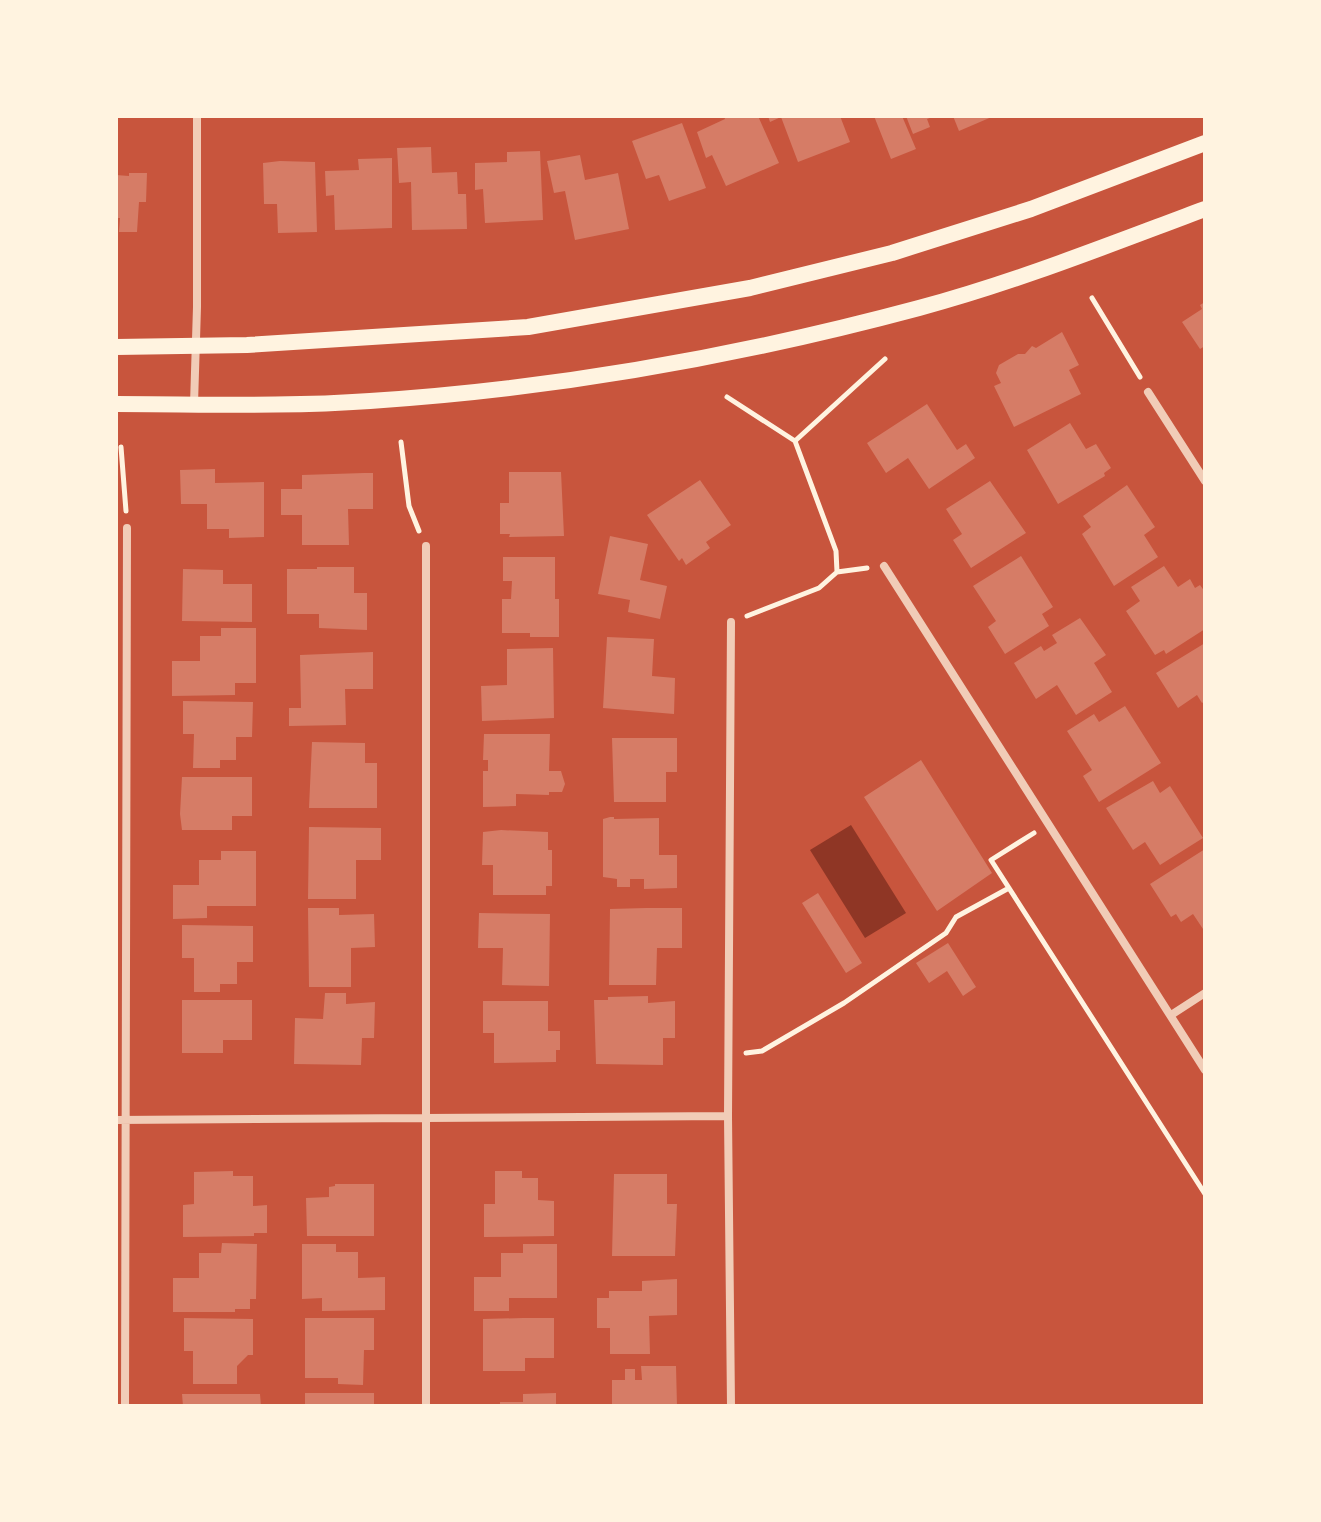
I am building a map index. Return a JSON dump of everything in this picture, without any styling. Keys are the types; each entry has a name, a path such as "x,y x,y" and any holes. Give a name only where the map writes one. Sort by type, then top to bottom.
{"main road":[{"path":"116,347 406,337 528,327 750,288 892,253 1031,209 1205,143"},
{"path":"116,404 370,401 554,382 743,350 920,307 1067,261 1205,209"}],"street":[{"path":"194,404 197,116"},
{"path":"1148,392 1205,481"},
{"path":"125,1406 120,1120 127,528"},
{"path":"426,546 426,1406"},
{"path":"884,566 1205,1070"},
{"path":"731,622 728,1116 731,1406"},
{"path":"1171,1015 1205,993"},
{"path":"120,1120 728,1116"}],"path":[{"path":"1092,298 1148,392"},
{"path":"795,441 885,359"},
{"path":"727,397 795,441 836,551 837,572"},
{"path":"401,442 409,506 426,546"},
{"path":"121,447 127,528"},
{"path":"731,622 819,588 837,572 884,566"},
{"path":"1049,823 991,860 1205,1194"},
{"path":"729,1054 762,1051 844,1003 946,933 956,917 1009,888"}],"shaded area":[{"path":"851,825 906,913 865,938 810,850"}],"building":[{"path":"724,116 758,116 779,163 726,186 712,155 706,158 697,132 725,119"},
{"path":"768,116 840,116 850,142 798,162 781,117 770,122"},
{"path":"874,116 902,116 916,149 891,159"},
{"path":"906,116 935,116 927,119 930,127 913,134"},
{"path":"953,116 994,116 959,131"},
{"path":"682,123 706,188 669,201 659,175 646,179 632,141"},
{"path":"431,147 432,173 457,172 458,194 466,194 467,229 412,230 411,182 399,183 397,148"},
{"path":"540,151 543,220 485,223 483,189 475,190 475,163 507,162 507,152"},
{"path":"580,155 585,180 618,173 629,229 575,240 565,191 554,193 547,161"},
{"path":"392,158 392,228 335,230 334,195 326,196 325,171 359,170 358,159"},
{"path":"315,162 317,232 278,233 277,204 264,204 263,163"},
{"path":"129,173 147,173 146,202 139,202 137,232 119,232 116,175 129,176"},
{"path":"1205,302 1205,346 1200,349 1182,322 1202,309 1200,305"},
{"path":"1062,332 1079,365 1069,370 1081,394 1014,427 994,386 1001,383 996,373 999,365"},
{"path":"927,404 957,450 966,444 975,458 929,489 908,458 886,473 867,443"},
{"path":"1070,423 1086,449 1096,444 1111,468 1104,473 1105,476 1058,504 1027,450"},
{"path":"215,469 215,483 264,482 264,537 229,538 229,529 207,529 207,504 181,504 180,470"},
{"path":"509,472 561,472 564,536 509,537 510,534 500,534 500,503 509,503"},
{"path":"373,473 373,509 348,509 349,545 302,545 302,515 281,515 281,489 302,489 302,475"},
{"path":"700,480 731,525 706,542 710,548 686,565 682,558 679,561 647,515"},
{"path":"990,481 1026,533 971,568 953,540 962,534 946,509"},
{"path":"1127,485 1155,527 1144,535 1158,557 1114,586 1082,534 1091,527 1083,516"},
{"path":"610,536 648,544 640,580 667,586 660,619 628,612 630,600 598,594"},
{"path":"1021,556 1053,607 1042,614 1049,626 1005,654 988,627 996,621 973,586"},
{"path":"503,557 555,557 559,637 502,633 502,599 511,599 512,581 503,581"},
{"path":"1164,566 1178,587 1190,579 1195,588 1200,585 1205,592 1205,629 1166,654 1164,650 1155,655 1126,611 1140,601 1131,587"},
{"path":"354,567 354,593 367,593 367,630 319,628 319,614 287,614 287,569"},
{"path":"183,569 223,570 223,584 252,584 252,622 182,621"},
{"path":"1080,618 1106,655 1094,663 1112,692 1076,715 1057,685 1036,699 1014,663 1041,646 1044,651 1057,643 1052,635"},
{"path":"221,628 256,628 256,683 235,683 235,695 172,696 172,661 200,661 200,636 221,636"},
{"path":"607,637 654,639 652,676 675,678 674,714 603,708"},
{"path":"1205,643 1205,701 1202,703 1197,695 1178,708 1156,673"},
{"path":"553,648 554,718 482,721 481,686 507,685 507,649"},
{"path":"373,652 373,689 345,689 346,725 289,726 289,708 301,708 300,655"},
{"path":"183,701 253,702 252,737 236,737 236,760 220,760 220,768 193,768 194,734 183,734"},
{"path":"1125,706 1161,763 1099,802 1083,776 1092,770 1067,731 1094,714 1099,722"},
{"path":"484,734 550,734 549,771 561,771 565,784 562,792 549,792 549,795 516,794 516,806 483,807 483,771 488,771 488,760 483,760"},
{"path":"612,738 677,738 677,772 666,772 666,802 614,802"},
{"path":"312,742 365,743 365,763 377,763 377,808 309,808"},
{"path":"921,760 992,873 937,911 864,797"},
{"path":"182,777 252,777 252,816 232,816 232,830 182,830"},
{"path":"1153,781 1160,793 1170,786 1203,838 1160,865 1145,842 1133,850 1106,808"},
{"path":"659,818 659,855 677,855 677,888 644,889 644,879 630,879 630,887 617,887 617,879 603,877 603,819"},
{"path":"309,827 381,828 381,860 356,860 356,899 308,899"},
{"path":"483,832 548,832 548,850 552,850 552,886 546,886 546,895 493,895 493,865 482,865"},
{"path":"1205,849 1205,932 1193,914 1181,922 1176,914 1171,917 1150,884"},
{"path":"221,851 256,851 256,906 207,906 207,918 173,919 173,885 199,885 199,860 221,860"},
{"path":"818,893 862,963 846,973 802,903"},
{"path":"308,908 339,908 339,915 374,914 375,947 351,948 351,987 309,987"},
{"path":"682,908 682,948 657,948 656,985 609,985 610,909"},
{"path":"479,913 550,914 549,986 502,985 503,948 478,948"},
{"path":"182,925 253,926 253,962 237,962 237,984 220,984 220,992 194,992 194,958 182,958"},
{"path":"948,943 976,987 963,996 947,971 929,983 916,963"},
{"path":"325,993 346,993 346,1004 375,1002 374,1038 362,1038 361,1065 294,1064 295,1018 323,1019"},
{"path":"648,996 648,1003 675,1001 675,1038 663,1038 663,1065 596,1064 594,1000"},
{"path":"182,1000 252,1000 252,1040 223,1040 223,1053 182,1053"},
{"path":"483,1001 548,1001 548,1031 560,1031 560,1050 556,1050 556,1062 494,1063 494,1033 483,1033"},
{"path":"233,1171 233,1176 253,1176 253,1206 267,1205 267,1233 183,1237 183,1205 194,1204 194,1172"},
{"path":"495,1171 522,1171 522,1178 538,1178 538,1200 554,1201 554,1236 484,1237 484,1204 495,1204"},
{"path":"614,1174 667,1174 667,1204 677,1204 675,1256 612,1256"},
{"path":"335,1184 374,1184 374,1236 307,1236 306,1198 329,1197 329,1187"},
{"path":"222,1243 257,1244 256,1299 250,1299 250,1309 235,1309 235,1312 173,1312 173,1278 199,1278 199,1253 221,1253"},
{"path":"302,1244 336,1244 336,1252 358,1252 358,1278 385,1277 385,1310 322,1311 322,1298 302,1299"},
{"path":"523,1244 557,1244 557,1298 509,1298 509,1311 474,1311 474,1277 501,1277 501,1253 523,1253"},
{"path":"677,1279 677,1315 649,1316 650,1354 610,1354 610,1328 597,1328 597,1298 609,1298 609,1291 642,1291 642,1281"},
{"path":"184,1318 253,1319 253,1355 248,1355 237,1366 237,1384 193,1384 193,1351 184,1351"},
{"path":"305,1318 374,1318 374,1350 364,1350 363,1385 338,1384 338,1378 305,1378"},
{"path":"554,1318 554,1358 525,1358 525,1371 483,1371 483,1319"},
{"path":"641,1366 676,1366 677,1406 612,1406 612,1380 625,1380 625,1369 635,1369 635,1380 642,1380"},
{"path":"305,1393 374,1393 374,1406 305,1406"},
{"path":"556,1393 556,1406 500,1406 500,1402 523,1402 523,1394"},
{"path":"182,1394 260,1394 261,1406 183,1406"}]}
